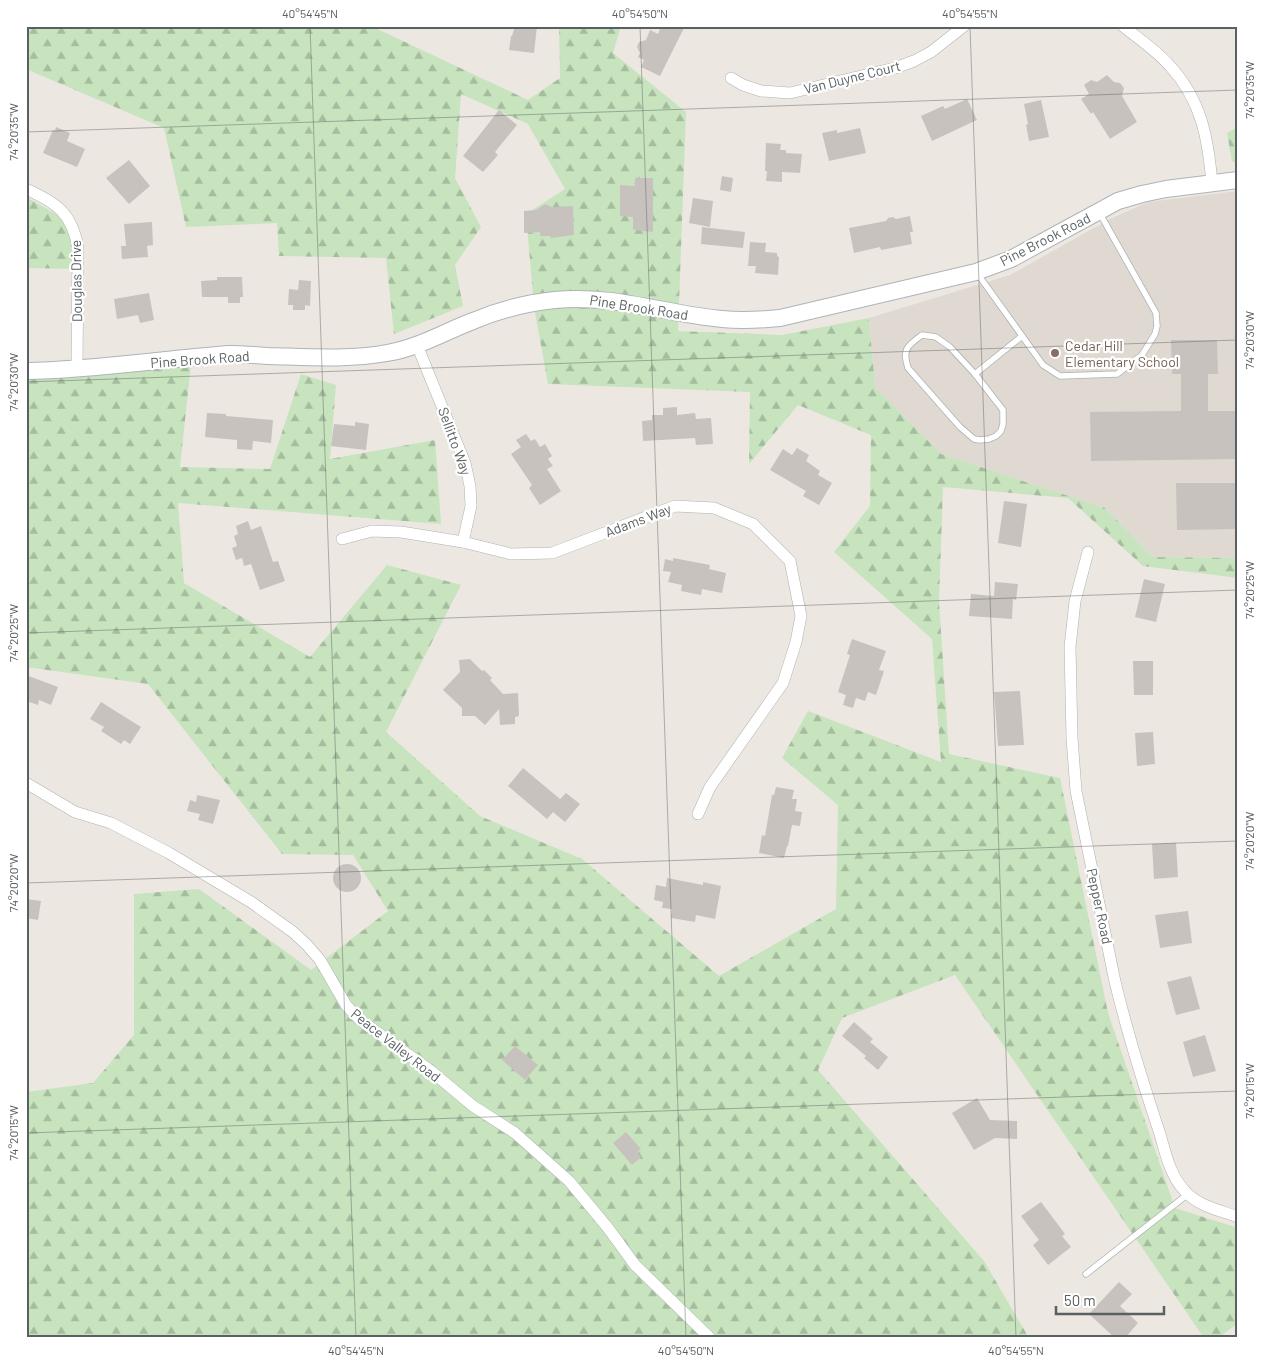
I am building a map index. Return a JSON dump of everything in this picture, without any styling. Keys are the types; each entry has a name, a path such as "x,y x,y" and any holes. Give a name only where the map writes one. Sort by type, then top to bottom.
{"street":[{"name":"Van Duyne Court","path":"731,78 743,85 761,91 790,93 904,64 931,52 964,26"},
{"path":"1123,26 1170,65 1182,80 1197,106 1205,134 1212,183"},
{"name":"Pine Brook Road","path":"26,371 231,354 328,358 367,357 396,352 417,345 504,309 553,300 583,298 612,300 721,319 751,320 780,318 976,272 1011,258 1118,201 1166,189 1238,180"},
{"name":"Douglas Drive","path":"26,189 49,199 57,205 70,220 77,238 77,368"},
{"name":"Sellitto Way","path":"417,345 465,463 470,486 471,506 463,542"},
{"name":"Adams Way","path":"342,539 372,531 401,532 463,542 511,554 552,553 675,506 714,508 753,524 790,561 801,616 796,642 782,683 710,787 698,814"},
{"name":"Pepper Road","path":"1088,552 1075,601 1070,647 1072,738 1076,791 1121,1006 1173,1175 1188,1194 1200,1203 1238,1217"},
{"name":"Peace Valley Road","path":"26,783 74,812 111,823 169,853 251,902 293,932 320,960 346,1005 360,1020 431,1071 474,1106 514,1133 568,1181 608,1228 635,1264 710,1338"}],"lane":[{"path":"976,272 1043,365 1060,376 1117,374 1142,355 1155,334 1156,313 1099,212"},
{"path":"922,335 936,336 950,347 975,374 1003,410 1001,431 996,436 980,440 974,439 960,427 908,368 904,357 906,348 922,335"},
{"path":"975,374 1022,336"},
{"path":"1086,1274 1188,1194"}],"shaded area":[{"name":"Cedar Hill Elementary School","path":"1238,191 1238,558 1153,557 1105,508 941,454 875,387 869,318 1010,275 1110,219 1148,202"}],"green space":[{"path":"26,26 371,26 528,100 560,78 559,26 621,26 613,53 686,112 678,331 782,335 869,318 875,387 941,454 1105,508 1153,557 1238,558 1238,578 1143,566 1068,498 943,487 939,601 949,754 1060,778 1108,1013 1175,1208 1238,1228 1238,1323 1218,1338 1204,1338 955,975 842,1018 818,1070 984,1261 1029,1338 26,1338 26,1092 93,1083 134,1035 134,894 199,889 311,970 388,911 353,855 282,854 148,684 26,667 26,375 191,364 180,467 270,469 301,374 336,385 330,459 435,440 441,524 178,503 184,583 310,657 387,565 461,585 386,732 480,816 582,859 719,976 836,909 838,805 782,758 808,711 941,762 932,639 834,552 870,506 871,435 798,405 749,464 750,392 548,384 534,307 526,214 565,189 528,124 461,94 455,178 481,227 455,265 463,306 394,334 386,258 279,256 277,223 186,227 164,128 26,69"},
{"path":"1238,127 1238,164 1232,161 1227,133"},
{"path":"26,197 70,222 80,269 26,268"}],"building":[{"path":"515,26 537,26 534,53 509,50"},
{"path":"661,26 685,26 660,76 641,67 644,60 638,57 640,53 637,47 639,42 646,40 650,30 658,34"},
{"path":"1107,75 1114,82 1120,83 1124,88 1122,96 1137,122 1110,139 1093,112 1091,114 1081,99 1089,94 1084,85 1091,80 1097,82"},
{"path":"967,99 977,120 932,141 921,116 943,106 945,109"},
{"path":"1041,100 1049,137 1029,141 1024,104"},
{"path":"499,110 517,125 495,152 498,155 483,172 463,156"},
{"path":"56,127 70,133 67,141 85,149 77,167 43,153"},
{"path":"860,128 866,153 829,161 822,133 837,130 837,133"},
{"path":"766,143 781,144 780,150 786,150 786,153 802,154 800,173 782,172 782,182 766,181"},
{"path":"129,160 150,186 129,204 106,178"},
{"path":"722,176 733,178 731,192 720,190"},
{"path":"635,178 653,178 653,232 633,230 633,217 620,216 620,185 635,186"},
{"path":"693,198 713,201 710,227 689,223"},
{"path":"545,204 552,207 573,206 574,235 551,238 550,236 540,236 540,232 524,233 524,211 536,210"},
{"path":"910,216 913,232 910,232 912,244 881,250 880,247 854,253 849,228 886,221 888,218 893,217 896,219"},
{"path":"152,222 153,245 147,246 148,257 122,259 121,246 126,246 124,224"},
{"path":"702,227 745,232 743,248 701,244"},
{"path":"750,242 766,243 765,252 777,253 779,257 778,275 755,273 756,266 748,266"},
{"path":"217,277 242,277 243,297 240,297 240,303 228,303 228,297 202,297 201,281 217,280"},
{"path":"299,280 311,281 310,306 305,305 305,310 293,310 293,305 288,305 289,289 298,290"},
{"path":"149,293 154,320 140,323 138,315 117,319 114,299"},
{"path":"1171,340 1217,340 1218,374 1208,374 1208,411 1238,411 1238,459 1091,461 1090,412 1181,411 1181,374 1172,374"},
{"path":"677,407 677,415 695,413 696,419 711,418 713,444 696,445 695,438 643,441 642,421 652,420 652,415 663,415 663,408"},
{"path":"207,413 273,420 271,443 253,441 252,450 237,449 237,440 205,437"},
{"path":"355,422 369,424 366,450 331,446 334,424 355,426"},
{"path":"526,434 531,441 535,439 540,447 545,444 552,456 548,459 553,466 547,469 561,491 540,505 529,488 532,485 511,454 521,447 516,440"},
{"path":"797,448 809,455 806,461 820,471 818,475 832,483 819,505 803,496 806,491 770,470 783,449 792,455"},
{"path":"1176,483 1238,483 1238,529 1177,530"},
{"path":"1004,501 1027,504 1021,547 998,543"},
{"path":"248,521 251,530 261,526 273,562 278,561 285,581 260,590 251,564 244,566 242,558 236,560 232,548 237,546 234,536 238,534 236,526"},
{"path":"673,558 710,565 709,569 726,573 722,593 702,589 701,595 681,591 682,585 668,582 671,572 663,571 665,559 673,561"},
{"path":"1144,579 1165,584 1156,622 1135,617"},
{"path":"995,582 1018,584 1016,600 1013,599 1012,619 969,616 971,594 994,596"},
{"path":"852,639 886,651 879,670 884,671 876,695 868,692 865,701 856,698 853,708 843,705 846,695 838,692 850,655 847,654"},
{"path":"470,659 492,678 490,680 503,694 518,693 519,716 515,717 515,724 500,725 499,709 485,725 475,716 462,716 462,708 443,690 460,672 459,660"},
{"path":"1133,661 1153,661 1153,695 1134,695"},
{"path":"26,675 58,687 51,705 39,700 38,705 26,701"},
{"path":"1020,691 1024,745 998,746 994,692"},
{"path":"101,702 141,727 130,744 124,740 121,744 101,731 104,727 90,719"},
{"path":"1153,732 1155,764 1137,766 1135,733"},
{"path":"523,768 560,799 566,793 580,804 565,822 553,812 547,819 508,786"},
{"path":"776,787 794,790 792,799 797,799 795,811 802,812 800,826 792,825 784,858 759,853 762,835 765,836 772,795 774,795"},
{"path":"197,795 220,800 213,824 198,820 200,814 187,811 190,800 196,802"},
{"path":"1176,843 1178,877 1154,879 1152,844"},
{"path":"347,864 357,868 361,878 357,888 347,892 337,888 333,878 337,868"},
{"path":"667,878 703,885 703,882 721,886 715,919 696,915 695,922 671,918 672,909 662,908 663,902 654,900 656,885 666,887"},
{"path":"26,899 41,901 38,920 26,918"},
{"path":"1188,911 1192,943 1160,948 1155,915"},
{"path":"1191,976 1200,1009 1176,1015 1167,982"},
{"path":"854,1022 873,1039 870,1042 888,1057 878,1070 864,1058 866,1056 842,1036"},
{"path":"1205,1035 1216,1071 1193,1077 1183,1042"},
{"path":"515,1046 538,1065 525,1080 502,1060"},
{"path":"977,1098 990,1120 1017,1121 1017,1139 995,1138 974,1150 952,1113"},
{"path":"626,1132 641,1149 637,1152 641,1157 632,1165 613,1143"},
{"path":"1041,1202 1065,1234 1062,1236 1071,1247 1048,1265 1033,1245 1039,1240 1021,1216"},
{"path":"1119,1282 1132,1294 1120,1306 1138,1323 1125,1338 1115,1338 1089,1314"}],"place":[{"name":"Cedar Hill Elementary School","path":"1055,353"}]}
